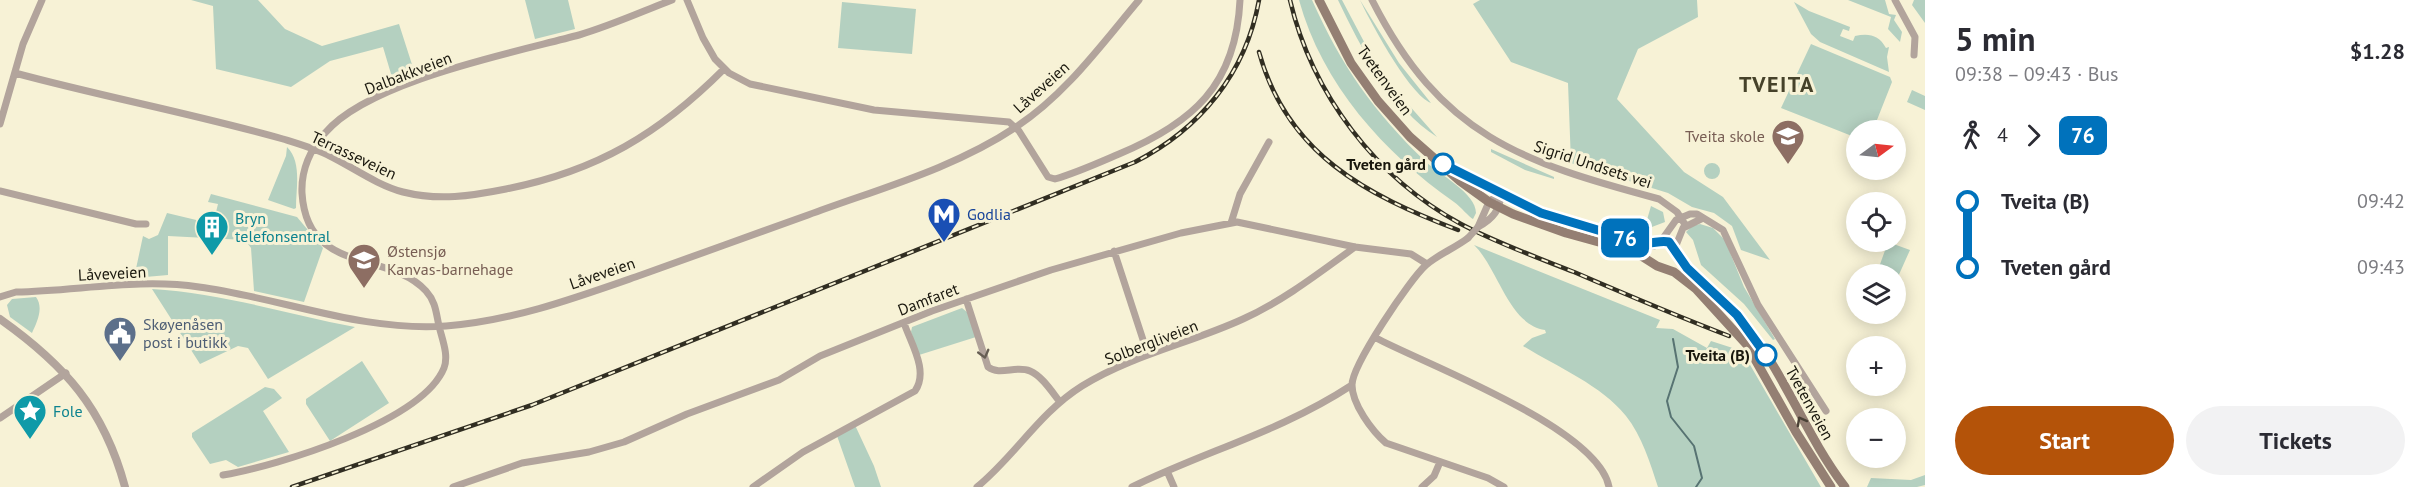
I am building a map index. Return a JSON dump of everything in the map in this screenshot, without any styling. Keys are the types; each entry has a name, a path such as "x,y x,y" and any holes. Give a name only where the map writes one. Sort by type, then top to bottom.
{"main road":[{"name":"Tvetenveien","path":"1319,0 1352,63 1378,101 1410,137 1443,163 1460,181 1489,202 1548,227 1628,249 1665,268 1696,289 1742,338 1799,439 1831,487"},
{"name":"Tvetenveien","path":"1443,163 1500,193 1553,217 1658,243 1669,242 1687,268 1737,315 1756,339 1807,430 1845,487"},
{"path":"1652,262 1650,253 1658,243"},
{"path":"1665,268 1674,263 1676,251"}],"street":[{"path":"0,124 23,44 42,0"},
{"name":"Dalbakkveien","path":"223,475 347,438 405,409 432,384 443,370 446,356 433,300 418,284 399,274 346,257 318,236 305,213 302,199 303,172 312,149 336,122 390,91 429,76 587,32 672,0"},
{"path":"687,0 708,49 724,69 761,88 904,114 1005,121 1016,127 1050,179 1065,176 1157,138 1188,116 1221,75 1234,42 1240,0"},
{"name":"Låveveien","path":"0,297 16,291 183,285 221,290 322,315 397,326 439,326 511,316 611,285 927,172 981,148 1016,127 1070,82 1139,0"},
{"name":"Sigrid Undsets vei","path":"1372,0 1394,40 1420,77 1446,105 1475,128 1507,148 1542,164 1659,200 1681,217 1686,225"},
{"path":"1895,0 1915,37 1914,55"},
{"name":"Terrasseveien","path":"15,73 281,139 312,149 401,191 436,197 477,195 548,180 619,152 682,109 724,69"},
{"path":"1231,222 1240,194 1269,142"},
{"path":"0,191 136,225 146,224"},
{"path":"1481,224 1489,202 1500,193"},
{"path":"1500,193 1499,207 1495,215 1481,224 1468,238 1427,264 1406,288 1356,370 1352,385 1358,404 1383,441 1488,478 1504,487"},
{"path":"1658,243 1681,217 1697,214 1715,224 1727,235 1753,295 1826,411"},
{"path":"1676,251 1679,234 1686,225 1703,218"},
{"name":"Damfaret","path":"453,487 522,463 589,452 631,440 687,414 778,380 820,356 966,299 1114,251 1231,222 1355,247 1411,254 1427,264"},
{"name":"Solbergliveien","path":"977,487 1034,425 1084,385 1148,356 1230,325 1262,310 1355,247"},
{"path":"1114,251 1148,356"},
{"path":"966,299 988,367 994,371 1029,370 1042,380 1060,402"},
{"path":"0,319 37,345 66,373 89,403 105,431 125,487"},
{"path":"753,487 803,452 915,391 921,383 921,374 903,323"},
{"path":"1376,338 1477,383 1528,412 1587,452 1603,469 1609,487"},
{"path":"0,418 66,373"},
{"path":"1132,487 1267,432 1321,405 1352,385"},
{"path":"1422,487 1434,476 1440,462"},
{"path":"1167,471 1174,487"}],"green space":[{"path":"191,0 258,0 285,29 322,46 399,24 416,77 394,84 383,47 330,61 291,87 216,69 213,6"},
{"path":"525,0 568,0 575,29 535,39"},
{"path":"1299,0 1312,0 1347,67 1390,125 1426,162 1470,198 1476,213 1473,219 1403,162 1359,114 1323,60 1309,31"},
{"path":"1338,0 1342,0 1371,55 1400,95 1437,137 1421,125 1392,93 1367,56"},
{"path":"1360,0 1399,63 1431,103 1422,97 1402,73"},
{"path":"1480,0 1697,0 1698,17 1638,49 1617,99 1684,172 1723,197 1770,260 1741,250 1732,226 1714,213 1692,207 1668,193 1571,163 1568,83 1511,62 1473,4"},
{"path":"1848,0 1885,0 1889,14 1896,15 1894,20 1902,32 1900,42 1888,29 1891,17"},
{"path":"1914,0 1925,0 1925,23 1912,5"},
{"path":"842,2 916,9 912,54 838,48"},
{"path":"1794,2 1809,11 1850,27 1849,31 1843,29 1840,36 1853,41 1855,36 1860,35 1877,38 1886,48 1889,47 1887,57 1889,72 1820,42 1811,34"},
{"path":"1811,44 1890,77 1892,82 1877,120 1846,120 1846,134 1781,108"},
{"path":"1912,90 1925,96 1925,110 1907,102"},
{"path":"287,147 292,153 296,167 296,208 294,209 268,200 286,156"},
{"path":"1491,149 1554,177 1554,179 1525,170 1491,152"},
{"path":"1712,163 1718,165 1720,171 1718,177 1712,179 1706,177 1704,171 1706,165"},
{"path":"211,194 297,217 323,248 304,302 254,291 251,248 245,240 168,236 168,275 134,278 143,236 149,239 158,235 167,213 213,224 218,204 208,202"},
{"path":"1651,206 1663,212 1665,222 1644,230"},
{"path":"1700,224 1713,228 1725,240 1744,287 1775,339 1773,340 1744,304 1701,265 1693,240 1686,232 1692,226"},
{"path":"1474,245 1660,320 1656,328 1673,329 1707,348 1711,341 1742,351 1821,487 1658,487 1637,432 1616,405 1578,377 1523,346 1532,338 1546,333 1545,330 1533,326 1522,318"},
{"path":"1910,250 1904,264 1880,264 1884,252"},
{"path":"152,289 229,299 355,327 268,379 248,348 238,346 200,364"},
{"path":"36,297 40,310 32,333 10,317 7,305 12,299"},
{"path":"962,308 967,312 976,337 919,355 911,332 912,327"},
{"path":"362,361 389,403 330,441 306,404 306,399"},
{"path":"265,387 274,389 282,398 263,411 289,452 238,467 226,460 210,464 192,437 192,433"},
{"path":"854,423 881,487 855,487 836,433"},
{"path":"1925,475 1925,485 1917,487 1867,487 1871,478 1911,480"}],"waterway":[{"path":"1673,339 1678,367 1667,401 1671,417 1694,446 1702,478 1696,487"}],"railway":[{"path":"292,487 532,405 1135,162 1180,133 1216,96 1231,75 1243,51 1253,27 1259,0"},
{"path":"1290,0 1300,35 1331,100 1375,158 1430,205 1461,224 1503,244 1729,336"},
{"path":"1259,52 1272,87 1289,118 1310,144 1334,166 1392,202 1458,230"}],"bus line":[{"name":"76","path":"1443,164 1464,172 1514,201 1541,213 1641,243 1654,245 1661,241 1669,242 1687,268 1737,315 1766,355"}],"place":[{"name":"Tveten gård","path":"1443,164"},
{"name":"Tveita skole","path":"1788,165"},
{"name":"Godlia","path":"944,243"},
{"name":"Bryn telefonsentral","path":"212,256"},
{"name":"Østensjø Kanvas-barnehage","path":"364,289"},
{"name":"Tveita (B)","path":"1766,355"},
{"name":"Skøyenåsen post i butikk","path":"120,362"},
{"name":"Fole","path":"30,440"}],"district":[{"name":"TVEITA","path":"1777,84"}]}
